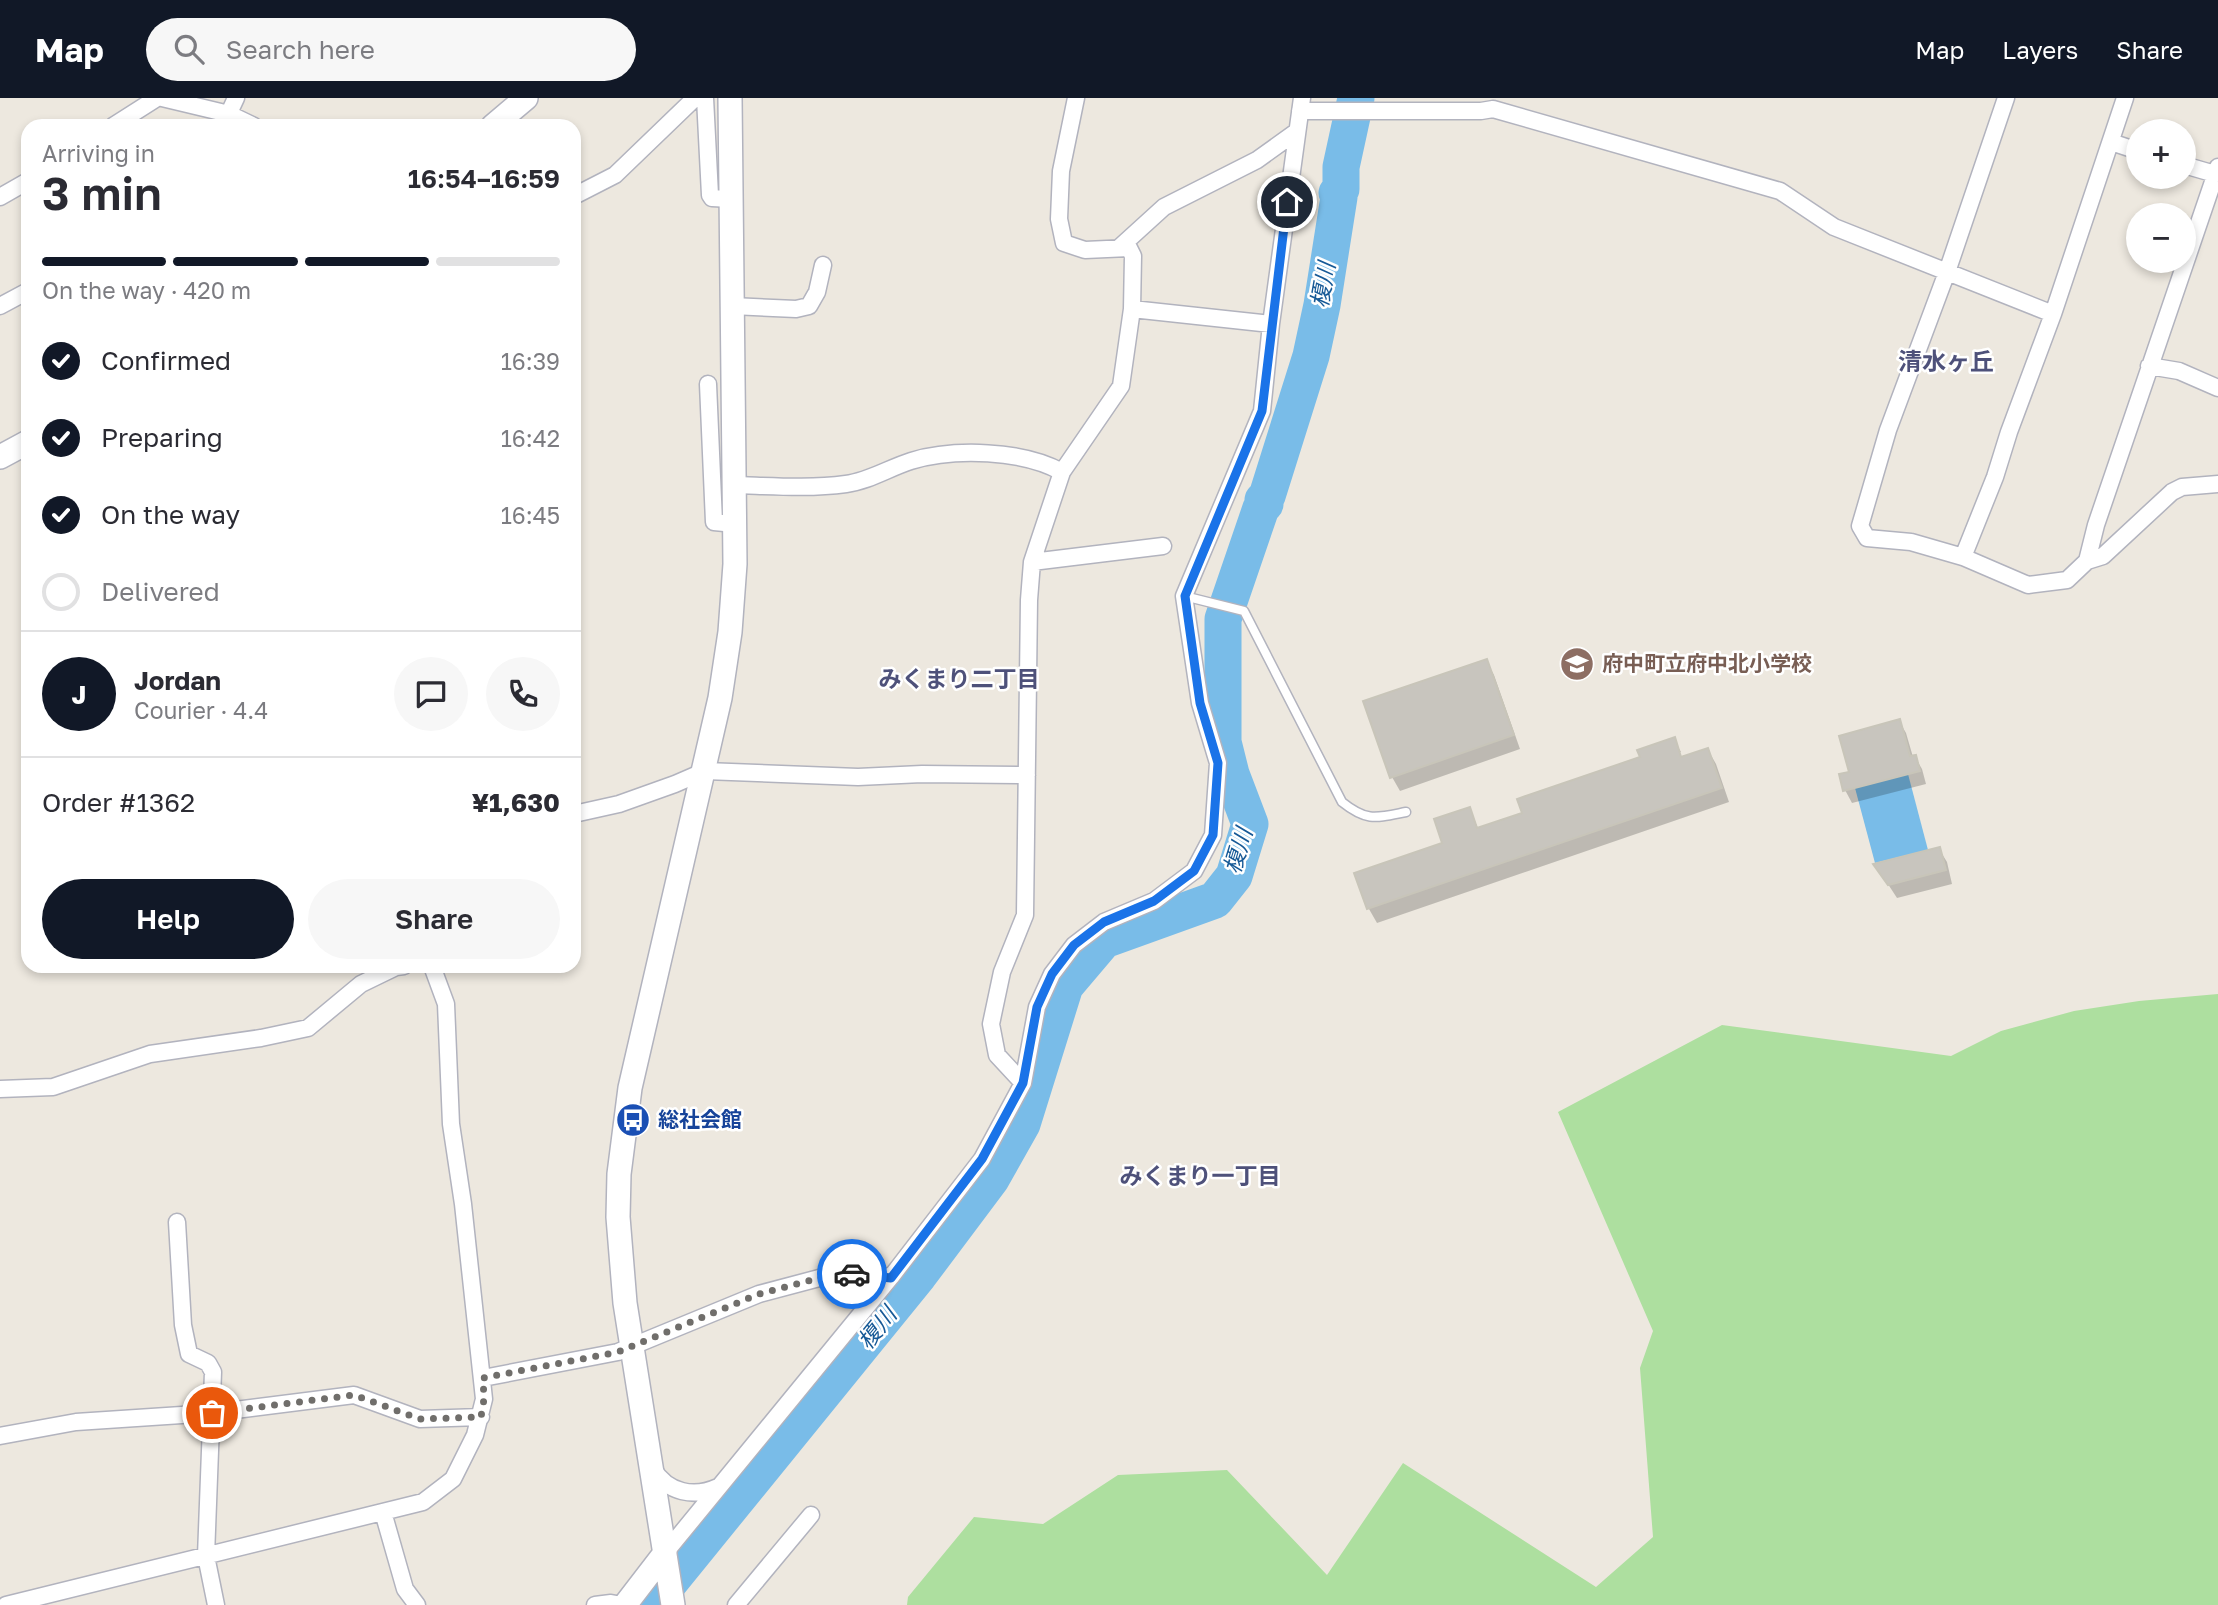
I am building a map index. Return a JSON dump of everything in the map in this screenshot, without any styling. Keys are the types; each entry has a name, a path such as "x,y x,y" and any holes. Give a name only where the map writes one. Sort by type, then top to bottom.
{"street":[{"path":"124,119 159,98 223,119"},
{"path":"226,119 236,98"},
{"path":"501,119 526,98"},
{"path":"581,193 615,176 695,98"},
{"path":"705,98 710,195 712,198 731,199"},
{"path":"673,1602 625,1303 619,1239 619,1174 630,1088 705,771 730,632 735,524 730,98"},
{"path":"1023,1083 997,1055 991,1024 1002,972 1025,915 1029,600 1032,562 1062,472 1121,386 1132,309 1133,256 1129,248 1085,250 1064,243 1059,219 1061,171 1076,98"},
{"path":"2006,98 1947,272 1888,430 1860,526 1867,538 1911,542 1963,557 2028,585 2067,580 2087,561 2103,556 2172,492 2182,487 2218,484"},
{"path":"1963,557 1995,477 2053,314 2125,98"},
{"path":"595,1605 623,1605 666,1559 719,1487 891,1278 982,1159 1023,1083 1037,1007 1052,974 1074,945 1104,922 1154,901 1194,871 1213,835 1218,763 1200,703 1185,596 1262,411 1301,105 1481,111 1498,104 1780,191 1834,227 2053,314"},
{"path":"1120,247 1164,207 1257,160 1296,132"},
{"path":"2111,142 2126,147"},
{"path":"2087,561 2096,525 2216,170 2196,167"},
{"path":"0,197 21,185"},
{"path":"732,306 796,309 809,306 817,292 824,265"},
{"path":"0,306 21,295"},
{"path":"1132,309 1271,324"},
{"path":"2149,366 2179,371 2218,388"},
{"path":"708,384 714,522 735,524"},
{"path":"0,457 21,446"},
{"path":"734,485 814,487 849,484 909,461 938,454 964,453 1028,460 1062,472"},
{"path":"1032,562 1163,546"},
{"path":"581,812 619,804 705,771 858,777 922,774 1027,775"},
{"path":"0,1088 53,1087 150,1054 261,1038 308,1028 361,984 384,973"},
{"path":"6,1605 423,1502 453,1479 475,1435 484,1399 463,1204 451,1124 446,1004 435,973"},
{"path":"177,1222 183,1325 190,1354 208,1363 213,1371 206,1556 216,1605"},
{"path":"483,1378 618,1352 759,1294 838,1273 891,1278"},
{"path":"0,1436 76,1422 212,1413 354,1395 420,1419 481,1417"},
{"path":"651,1467 664,1482 681,1492 700,1493 719,1487"},
{"path":"383,1512 404,1589 417,1605"},
{"path":"736,1605 811,1515"}],"lane":[{"path":"1185,596 1244,611 1342,802 1357,814 1374,819 1406,812"}],"green space":[{"path":"2218,994 2218,1605 907,1605 908,1597 974,1517 1043,1524 1118,1475 1227,1470 1327,1575 1403,1463 1596,1587 1653,1537 1640,1368 1653,1331 1558,1112 1722,1025 1951,1056 2001,1031 2074,1011 2139,1001"}],"water":[{"path":"1908,774 1928,850 1875,863 1855,788"}],"building":[{"path":"1487,659 1514,735 1390,778 1363,701"},
{"path":"1900,719 1910,756 1916,755 1920,771 1843,791 1839,774 1849,772 1839,736"},
{"path":"1675,737 1681,757 1708,748 1722,788 1367,909 1354,873 1442,843 1434,819 1470,807 1477,828 1522,813 1517,799 1640,757 1637,750"},
{"path":"1940,847 1946,870 1888,885 1873,864"}],"waterway":[{"name":"榎川","path":"651,1605 919,1275 991,1179 1022,1124 1065,986 1104,940 1215,900 1234,876 1250,824 1231,774 1223,742 1223,619 1261,508 1265,504 1263,500 1267,496 1311,356 1322,305 1339,197 1337,193 1341,189 1341,167 1356,98"}],"way so far":[{"path":"212,1413 354,1395 420,1419 481,1417 483,1378 618,1352 759,1294 838,1273 852,1274"}],"place":[{"name":"府中町立府中北小学校","path":"1577,664"},
{"name":"総社会館","path":"633,1120"}],"district":[{"name":"清水ヶ丘","path":"1946,362"},
{"name":"みくまり二丁目","path":"959,679"},
{"name":"みくまり一丁目","path":"1200,1176"}],"route":[{"path":"852,1274 891,1278 982,1159 1023,1083 1037,1007 1052,974 1074,945 1104,922 1154,901 1194,871 1213,835 1218,763 1200,703 1185,596 1262,411 1287,202"}]}
